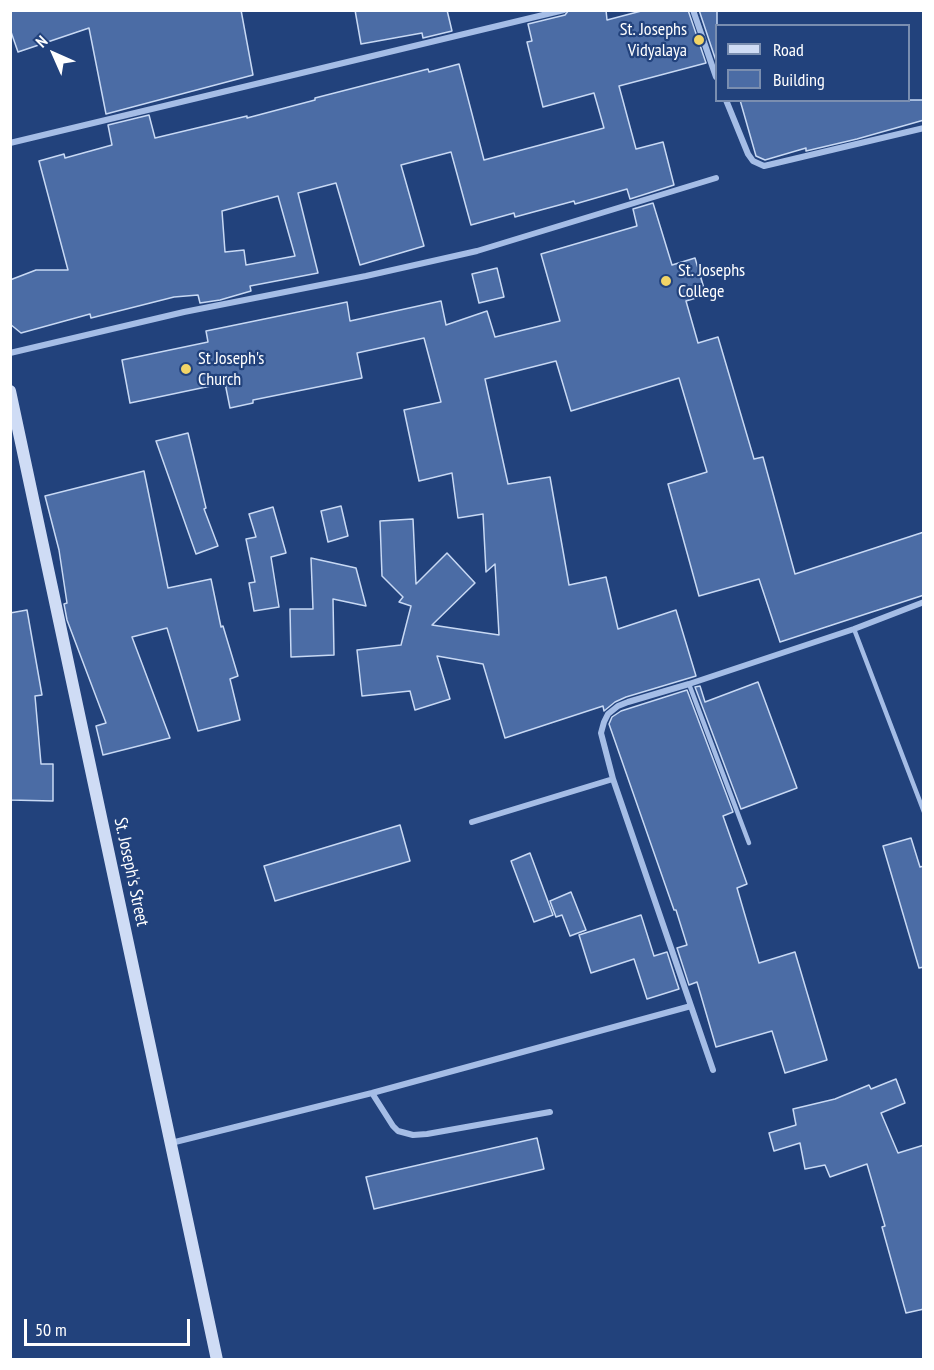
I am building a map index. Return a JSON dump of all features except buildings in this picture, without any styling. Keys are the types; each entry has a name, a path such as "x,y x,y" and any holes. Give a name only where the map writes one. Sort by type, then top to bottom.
{"main road":[{"name":"St. Joseph's Street","path":"10,391 217,1359"}],"street":[{"path":"10,143 564,10"},
{"path":"693,10 715,71"},
{"path":"727,102 748,154 753,161 764,166 924,128"},
{"path":"10,354 184,312 477,251 716,178"},
{"path":"713,1070 613,779 601,734 604,722 608,714 628,702 854,629 924,602"},
{"path":"472,822 613,779"},
{"path":"170,1143 372,1093 690,1006"},
{"path":"372,1093 393,1126 398,1131 413,1135 550,1112"}],"lane":[{"path":"854,629 924,812"},
{"path":"689,684 749,843"}],"place":[{"name":"St. Josephs Vidyalaya","path":"699,40"},
{"name":"St. Josephs College","path":"666,281"},
{"name":"St Joseph's Church","path":"186,369"}]}
